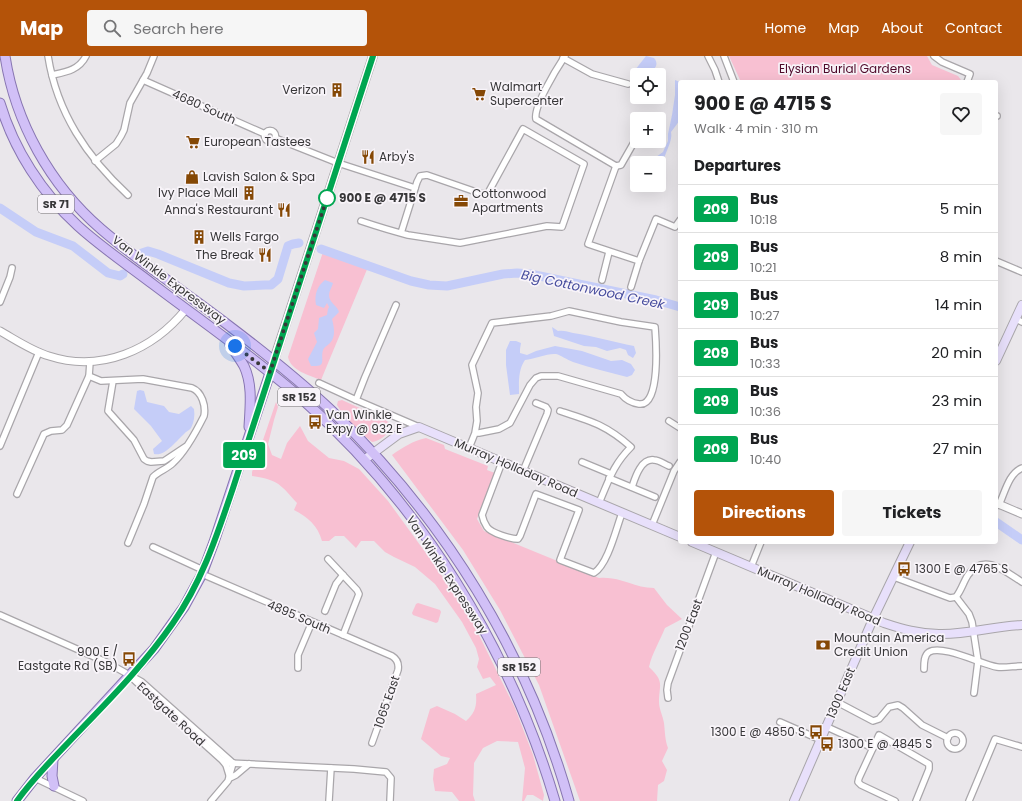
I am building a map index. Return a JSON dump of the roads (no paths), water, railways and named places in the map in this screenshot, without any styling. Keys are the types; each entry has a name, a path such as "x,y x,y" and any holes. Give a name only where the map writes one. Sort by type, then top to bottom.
{"main road":[{"name":"Van Winkle Expressway","path":"4,56 11,88 22,120 37,151 74,202 110,237 274,360 331,410 373,453 409,494 430,521 467,574 495,619 524,676 542,718 570,801"},
{"path":"274,360 373,56"},
{"name":"Van Winkle Expressway","path":"0,104 8,127 27,163 38,180 63,211 94,239 270,372 327,423 364,460 404,508 431,545 466,600 498,656 524,712 555,801"},
{"path":"157,272 166,285 182,301 186,309 191,308 201,312 214,321 234,329"},
{"path":"998,358 1019,321 1022,304"},
{"name":"SR 71","path":"224,338 242,363 248,378 250,388 248,440"},
{"name":"SR 71","path":"17,801 35,778 154,649 174,622 203,572 220,528 274,360"},
{"path":"364,460 399,434 419,427"},
{"name":"Murray Holladay Road","path":"419,427 678,536"},
{"name":"1300 East","path":"794,801 874,619 909,544"},
{"name":"Murray Holladay Road","path":"705,545 716,552 903,630 940,634 1004,625 1022,625"},
{"path":"53,759 52,776 54,786"}],"street":[{"path":"48,56 52,75 64,109 76,133 95,161 128,195"},
{"path":"52,75 77,68 86,56"},
{"path":"95,161 116,144 121,136 124,130 130,103 154,56"},
{"path":"708,56 718,80"},
{"path":"724,56 733,80"},
{"path":"934,56 942,62 970,74 968,80"},
{"path":"628,84 592,74 564,57 551,78 536,111 536,119 616,166 621,165 631,148"},
{"name":"4680 South","path":"143,80 265,134 265,138 269,141 272,141 275,138 338,163 415,188"},
{"path":"361,221 401,233 460,244 547,226 562,227 584,164 523,129 488,193 482,194 427,175 420,176 401,233"},
{"path":"616,166 588,244 639,261"},
{"path":"631,286 639,261 656,219 675,227 678,223"},
{"path":"602,280 609,252"},
{"path":"998,262 1022,272"},
{"path":"0,302 12,268"},
{"path":"356,400 364,377 396,305"},
{"path":"0,331 39,352 59,359 90,362 116,358 138,349 166,329 186,309"},
{"path":"469,448 475,433 477,421 476,407 478,393 472,365 492,323 551,316 569,311 621,322 655,327 657,366 653,388 646,402 642,405 634,403 621,394 569,378 558,376 541,376 536,378 530,385 510,423 499,429 475,433"},
{"path":"0,446 39,352"},
{"path":"17,494 44,434 51,431 62,430 67,425 89,376 90,362"},
{"path":"89,376 101,381 113,381 117,379 143,379 196,390 199,393 204,406 204,416 199,427 185,446 184,450 173,463 153,477 128,544"},
{"path":"113,381 108,412 134,440 144,459 151,462 164,462 185,446"},
{"name":"Murray Holladay Road","path":"319,383 419,427"},
{"path":"523,471 548,410 546,407 536,403"},
{"path":"560,411 610,430 631,447 618,461 599,503"},
{"path":"669,420 678,427"},
{"path":"632,487 640,467 649,461 656,460 669,466"},
{"path":"502,462 482,515 488,529 507,537 518,539 536,494 578,510 560,560 594,573 599,570 605,560 622,513"},
{"path":"582,462 655,497"},
{"path":"652,525 674,471 678,465"},
{"path":"1022,468 1012,475 998,504 1022,514"},
{"path":"751,567 760,544"},
{"name":"4895 South","path":"153,547 203,572 312,622 392,656 397,660"},
{"name":"1200 East","path":"668,698 666,690 668,683 716,552"},
{"path":"328,559 357,590 359,595 343,635"},
{"path":"956,597 970,573 987,564 995,565 1022,582"},
{"path":"325,611 336,584 343,575"},
{"path":"894,577 947,598 956,597"},
{"path":"956,597 969,614 974,630 978,661 974,692"},
{"path":"0,615 106,662 130,676"},
{"path":"298,668 298,655 312,622"},
{"path":"924,669 927,654 930,651 957,653 999,668 1022,666"},
{"name":"1065 East","path":"372,743 398,670 397,660"},
{"name":"Eastgate Road","path":"130,676 223,761 226,765 230,778"},
{"name":"Eastgate Road","path":"130,676 142,682 233,763"},
{"path":"837,702 873,721 879,719 890,706 900,706 922,725 948,738"},
{"path":"780,722 821,740"},
{"path":"827,727 873,748"},
{"path":"895,801 859,784 858,780 879,735 929,764 929,769 916,801"},
{"path":"969,801 995,739 1022,747"},
{"path":"223,761 228,763 383,772 389,775 391,780 390,801"},
{"path":"211,801 230,778 233,763"},
{"path":"230,778 236,776 248,764"},
{"path":"329,801 331,768"},
{"path":"35,778 83,801"}],"water":[{"path":"646,56 654,58 656,62 655,68 637,68"},
{"path":"675,80 678,81 678,123 671,132 670,142 665,156 657,156 666,148 675,95"},
{"path":"325,280 333,283 329,292 329,298 339,312 332,319 334,335 332,341 323,350 321,364 311,366 308,359 317,342 314,333 318,329 319,318 327,315 329,307 327,303 324,308 316,305 315,298 317,291"},
{"path":"552,327 558,331 566,331 634,346 636,353 633,358 628,355 626,350 620,348 607,351 596,347 584,346 554,336"},
{"path":"510,341 521,343 520,353 527,355 555,346 582,351 611,361 622,360 631,364 635,370 632,375 627,377 573,362 556,354 549,354 525,360 520,372 519,394 510,395 506,365 506,350"},
{"path":"137,391 144,391 147,402 164,406 169,412 179,414 191,406 194,409 194,419 191,428 162,453 154,454 153,449 162,441 151,426 134,409"}],"waterway":[{"name":"Big Cottonwood Creek","path":"0,208 36,232 73,246 108,273 120,276 123,274"},
{"name":"Big Cottonwood Creek","path":"142,253 148,251 158,254 229,283 244,286 271,285 278,279 288,246 299,243"},
{"name":"Big Cottonwood Creek","path":"321,249 411,281 429,285 447,286 503,274 530,274 656,300 678,306"},
{"name":"Big Cottonwood Creek","path":"998,523 1022,540"}],"place":[{"name":"Verizon","path":"337,90"},
{"name":"Walmart Supercenter","path":"479,94"},
{"name":"European Tastees","path":"193,142"},
{"name":"Arby's","path":"368,157"},
{"name":"Lavish Salon & Spa","path":"192,177"},
{"name":"Ivy Place Mall","path":"249,193"},
{"name":"900 E @ 4715 S","path":"327,198"},
{"name":"Cottonwood Apartments","path":"461,201"},
{"name":"Anna's Restaurant","path":"284,210"},
{"name":"Wells Fargo","path":"199,237"},
{"name":"The Break","path":"265,255"},
{"name":"Van Winkle Expy @ 932 E","path":"315,422"},
{"name":"1300 E @ 4765 S","path":"904,569"},
{"name":"Mountain America Credit Union","path":"823,645"},
{"name":"900 E / Eastgate Rd (SB)","path":"129,659"},
{"name":"1300 E @ 4850 S","path":"816,732"},
{"name":"1300 E @ 4845 S","path":"827,744"}],"park label":[{"name":"Elysian Burial Gardens","path":"845,69"}]}
